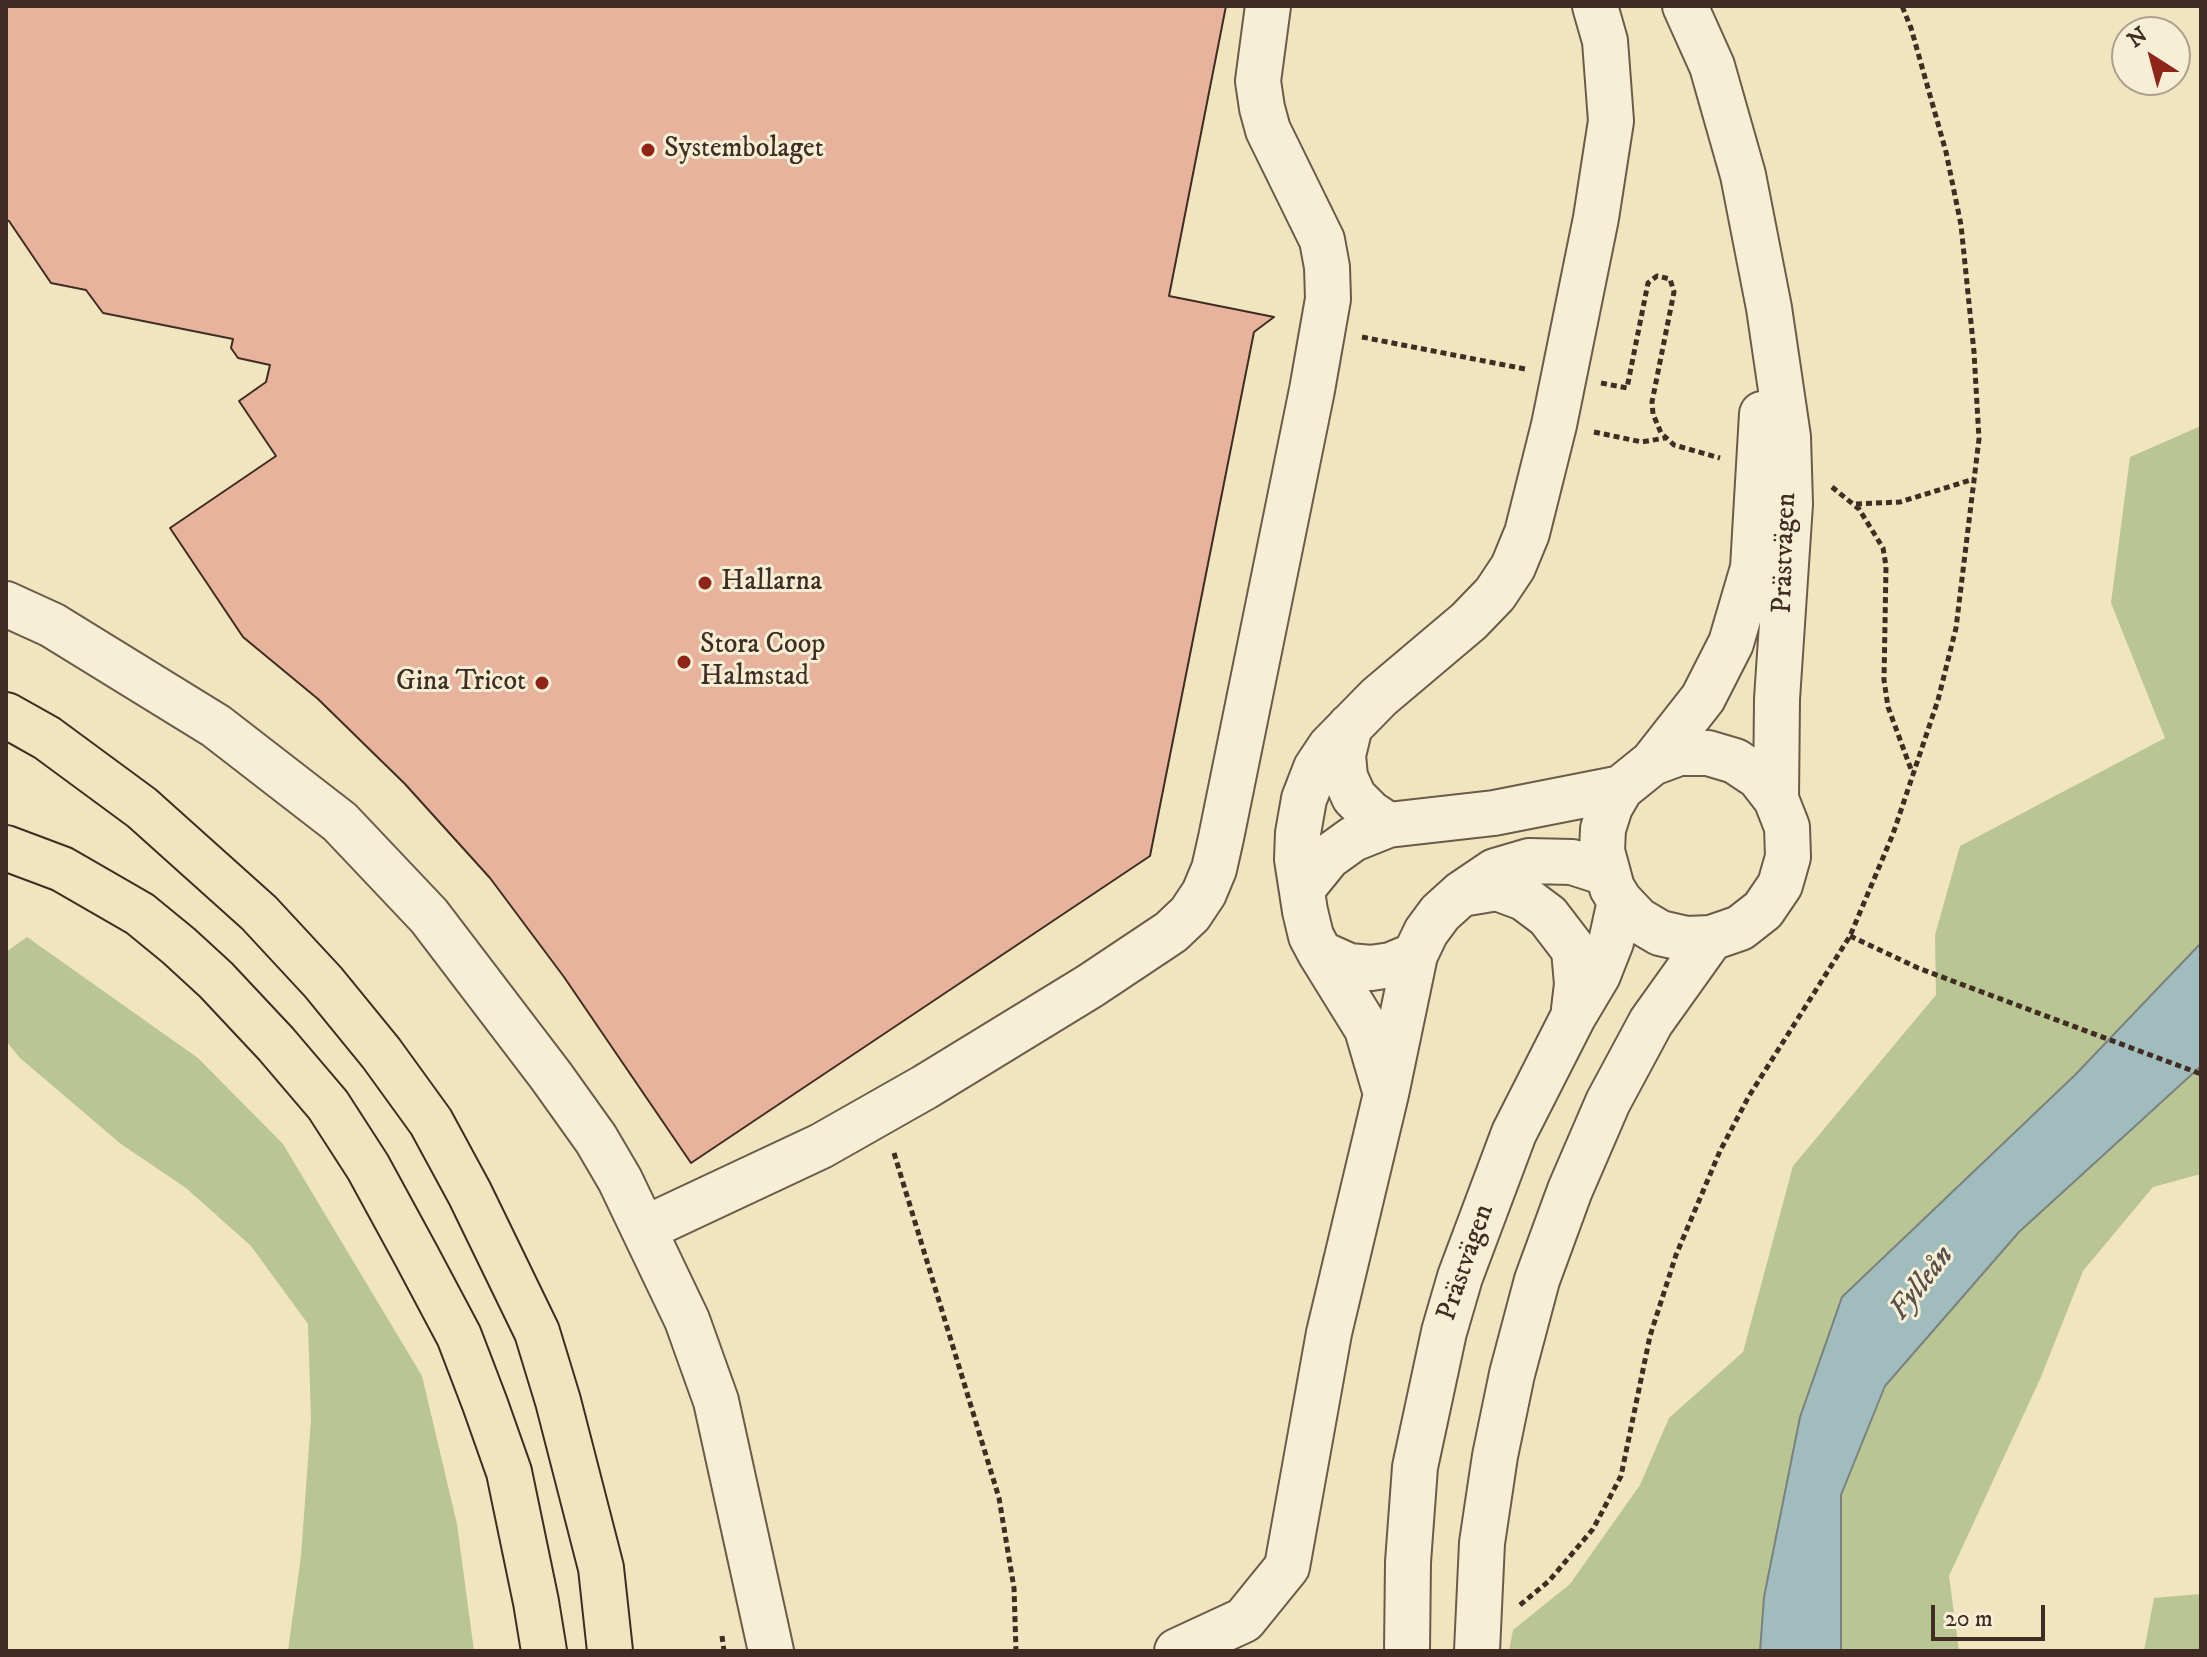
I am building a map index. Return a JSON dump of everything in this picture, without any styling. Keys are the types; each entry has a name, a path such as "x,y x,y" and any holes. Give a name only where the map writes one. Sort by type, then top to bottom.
{"highway":[{"path":"6,715 47,738 142,808 259,913 323,982 381,1053 431,1122 537,1332 571,1447 601,1568 610,1651"},
{"path":"6,848 62,869 140,914 216,980 328,1105 368,1167 459,1336 509,1472 544,1651"}],"street":[{"path":"644,1229 821,1146 882,1111 1090,986 1171,932 1190,914 1204,893 1214,869 1307,418 1328,299 1322,240 1268,130 1262,108 1258,81 1268,6"},
{"path":"1386,1094 1367,1029 1311,936 1297,859 1304,799 1316,768 1330,747 1379,697 1469,621 1495,594 1513,567 1527,533 1557,412 1596,218 1611,121 1605,41 1595,6"},
{"name":"Prästvägen","path":"1685,6 1712,66 1743,175 1769,308 1788,437 1790,504 1777,699 1776,799"},
{"name":"Prästvägen","path":"1407,1651 1408,1562 1415,1467 1429,1389 1464,1264 1514,1133 1598,975 1611,942 1613,887 1602,851 1603,829 1610,807 1703,698 1731,643 1753,568 1769,308"},
{"path":"6,604 52,625 216,726 357,838 429,916 551,1076 596,1139 644,1229 687,1320 716,1401 771,1651"},
{"path":"1350,726 1343,755 1345,777 1354,797 1388,825"},
{"name":"Prästvägen","path":"1613,887 1638,920 1660,933 1686,939 1711,938 1740,928 1763,910 1780,885 1788,857 1787,827 1776,799 1759,777 1735,761 1708,753 1679,753 1637,775"},
{"path":"1302,889 1328,857 1353,839 1388,825 1494,813 1637,775"},
{"path":"1177,1651 1244,1620 1287,1567 1329,1333 1386,1094 1415,955 1440,913 1495,871 1529,861 1572,862 1613,887"},
{"path":"1461,894 1497,888 1524,898 1548,916 1574,950 1577,984 1573,1017"},
{"path":"1477,1651 1482,1543 1495,1456 1512,1374 1537,1280 1570,1190 1608,1102 1651,1022 1711,938"},
{"path":"1320,953 1349,966 1371,968 1391,965 1415,955"}],"path":[{"path":"1515,1609 1549,1581 1593,1529 1621,1476 1650,1336 1676,1255 1709,1177 1749,1096 1850,936 1893,834 1938,700 1956,628 1979,439 1976,381 1961,225 1946,152 1902,6"},
{"path":"1613,436 1642,442 1665,438"},
{"path":"1855,504 1900,502 1975,479"},
{"path":"1828,485 1855,504 1871,524 1883,548 1886,566 1884,680 1888,707 1913,772"},
{"path":"1850,936 1918,968 2201,1074"},
{"path":"882,1111 999,1498 1014,1588 1016,1651"},
{"path":"720,1622 724,1651"}],"green space":[{"path":"2201,426 2201,943 2075,1075 1842,1297 1764,1597 1760,1651 1509,1651 1513,1630 1570,1584 1640,1485 1669,1418 1743,1352 1793,1166 1936,995 1935,935 1960,846 2165,738 2111,603 2130,457"},
{"path":"27,937 198,1058 283,1144 422,1376 457,1524 474,1651 288,1651 301,1556 311,1419 308,1324 251,1246 186,1188 121,1144 20,1058 6,1041 6,952"},
{"path":"2201,1066 2201,1174 2153,1187 2083,1271 2041,1377 1949,1576 1959,1651 1841,1651 1841,1495 1886,1386 2019,1232"},
{"path":"2201,1594 2201,1651 2144,1651 2154,1598"}],"water":[{"name":"Fylleån","path":"2201,943 2201,1066 2019,1232 1885,1386 1841,1495 1841,1651 1760,1651 1764,1597 1800,1417 1842,1297 2075,1075"}],"building":[{"name":"Hallarna","path":"6,6 1226,6 1169,296 1274,317 1254,332 1150,856 691,1163 564,977 490,878 405,784 318,699 243,637 170,528 276,456 239,401 266,382 270,365 238,358 231,348 233,339 103,313 86,290 51,283 6,220"}],"place":[{"name":"Systembolaget","path":"648,150"},
{"name":"Hallarna","path":"705,583"},
{"name":"Stora Coop Halmstad","path":"684,662"},
{"name":"Gina Tricot","path":"542,683"}]}
